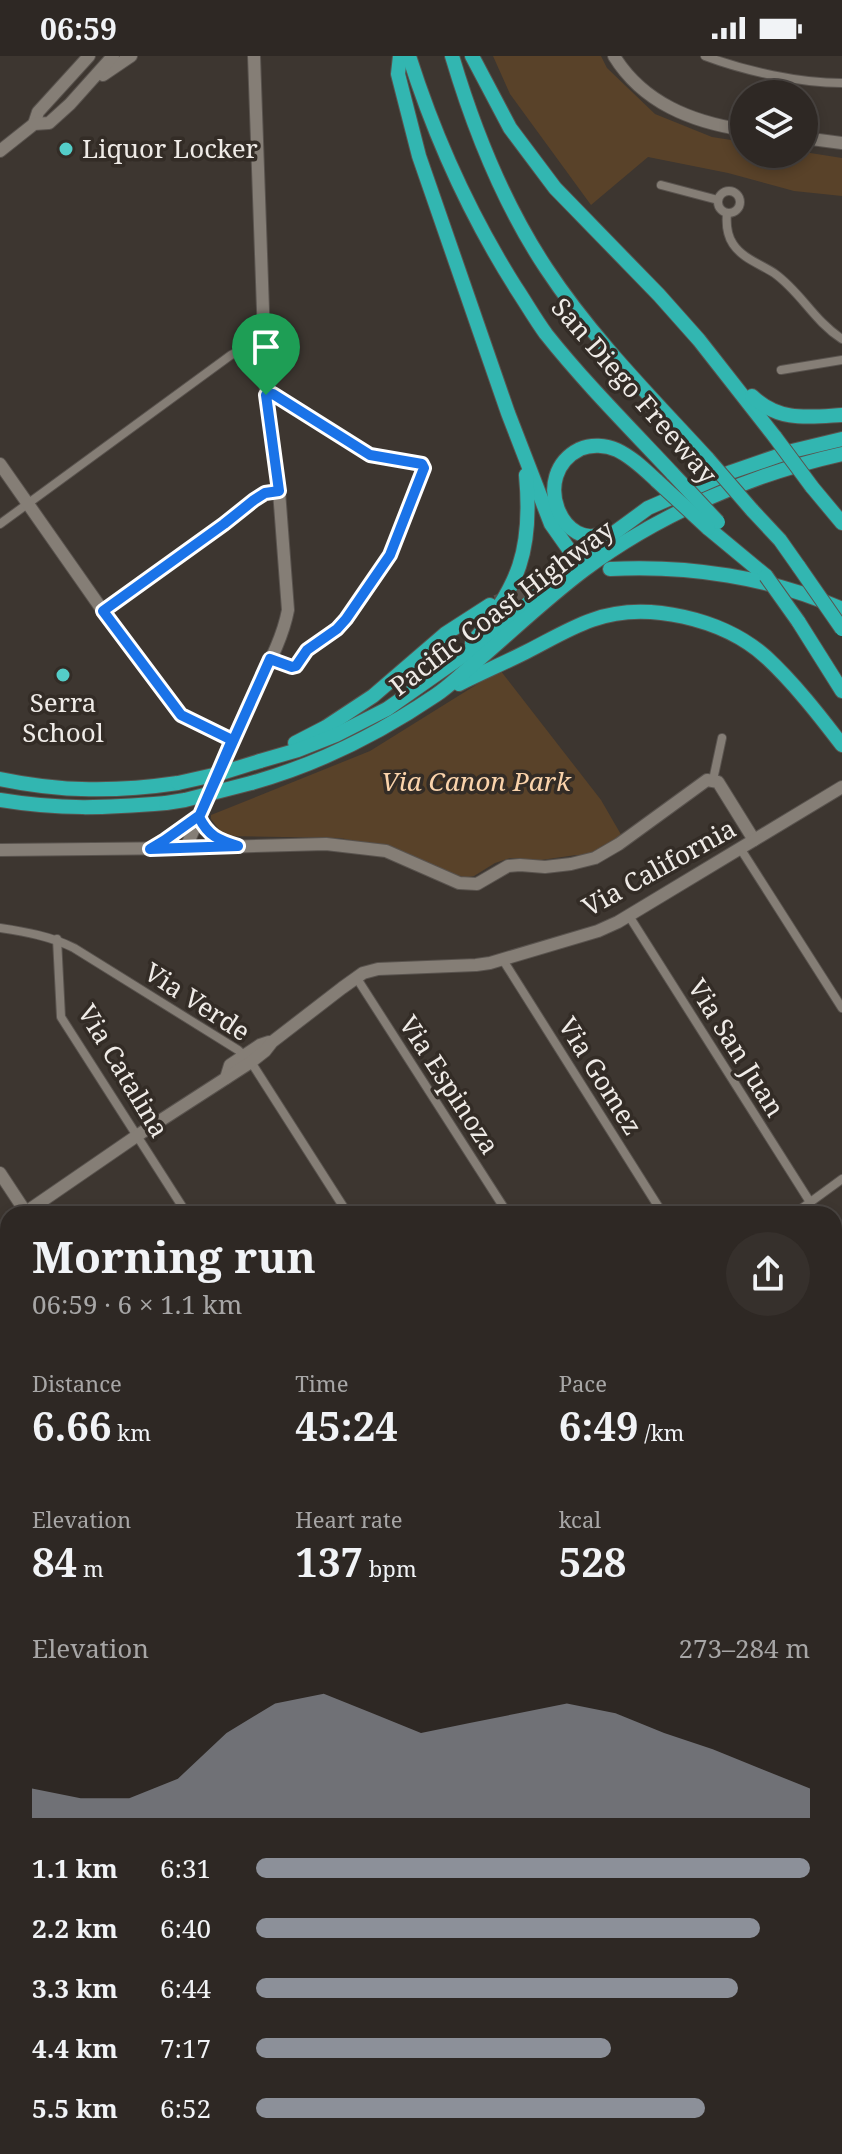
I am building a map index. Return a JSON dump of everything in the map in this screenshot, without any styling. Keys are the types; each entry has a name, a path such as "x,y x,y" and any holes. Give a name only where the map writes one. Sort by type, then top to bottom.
{"highway":[{"path":"400,56 398,74 419,156 525,459 551,524 580,565"},
{"name":"San Diego Freeway","path":"409,56 429,116 459,186 497,258 544,331 673,474 713,525 751,557 798,621 842,691"},
{"name":"San Diego Freeway","path":"452,56 479,139 501,190 546,268 624,367 780,540 842,629"},
{"path":"472,56 510,128 555,188 659,295 722,367 842,523"},
{"path":"722,367 762,405 782,414 799,417 842,415"},
{"name":"Pacific Coast Highway","path":"0,779 37,786 101,791 178,783 298,750 387,709 461,658 648,508 731,472 792,451 842,439"},
{"path":"648,508 599,536 583,535 571,528 555,504 556,475 571,455 587,447 612,448 713,525 732,548 766,576"},
{"name":"Pacific Coast Highway","path":"0,800 94,809 166,803 281,775 346,747 437,694 580,565 689,507 766,476 842,454"},
{"path":"461,658 504,601 519,569 528,531 525,459"},
{"path":"610,569 663,569 741,578 779,586 842,609"},
{"path":"260,761 326,727 373,696 445,634 490,605"},
{"path":"437,694 595,618 656,612 707,624 738,637 757,650 788,679 842,745"},
{"path":"0,771 37,786"}],"main road":[{"path":"34,124 49,123 113,56"},
{"path":"90,83 131,56"},
{"path":"186,848 286,622 288,610 279,491 266,395 254,56"},
{"path":"614,56 638,85 673,110 715,126 730,128"},
{"path":"0,151 34,124 38,112 88,57"},
{"path":"818,140 842,143"},
{"path":"0,464 103,611 181,715 232,740"},
{"path":"0,850 326,844 386,851 459,883 477,884 508,866 545,867 595,858 707,780 718,782 754,840"},
{"name":"Via California","path":"36,1206 226,1078 230,1065 247,1058 260,1045 272,1042 356,977 378,969 476,965 503,960 598,931 629,916 842,788"},
{"path":"199,816 215,838 238,846"},
{"path":"150,849 199,816"},
{"path":"0,1173 21,1206"}],"street":[{"path":"705,56 743,68 842,83"},
{"path":"661,185 718,200"},
{"path":"726,191 737,194 740,200 738,208 727,213 719,208 718,200 726,191"},
{"path":"727,213 729,236 738,251 785,282 827,329 842,339"},
{"path":"0,524 231,355 265,345"},
{"path":"781,370 842,360"},
{"path":"266,395 273,394 370,455 422,464 424,468 393,551 354,609 337,629 307,650 296,666 270,659"},
{"path":"103,611 254,500 265,493 279,491"},
{"path":"713,780 722,738"},
{"path":"740,848 842,1008"},
{"name":"Via San Juan","path":"629,916 810,1202"},
{"name":"Via Verde","path":"0,928 57,939 211,1032 247,1058 343,1206"},
{"name":"Via Catalina","path":"57,939 61,1017 182,1206"},
{"name":"Via Gomez","path":"503,960 658,1206"},
{"name":"Via Espinoza","path":"356,977 503,1206"},
{"path":"805,1206 842,1179"}],"green space":[{"path":"493,56 601,56 607,68 655,114 712,137 730,140 730,168 818,168 818,154 842,158 842,196 794,191 728,173 648,157 591,205 510,94"},
{"name":"Via Canon Park","path":"500,670 601,800 623,838 594,856 541,860 510,858 474,876 463,878 372,844 340,838 224,836 211,819 211,815 370,751"}],"tunnel":[{"path":"496,602 555,579"}],"place":[{"name":"Liquor Locker","path":"66,149"},
{"name":"Serra School","path":"63,675"}],"route":[{"path":"266,395 273,394 370,455 422,464 424,468 393,551 354,609 337,629 307,650 296,666 270,659 200,815 185,824 177,832 150,849 238,846 215,838 199,817 232,740 181,715 103,611 254,500 265,493 279,491 266,395"}]}
